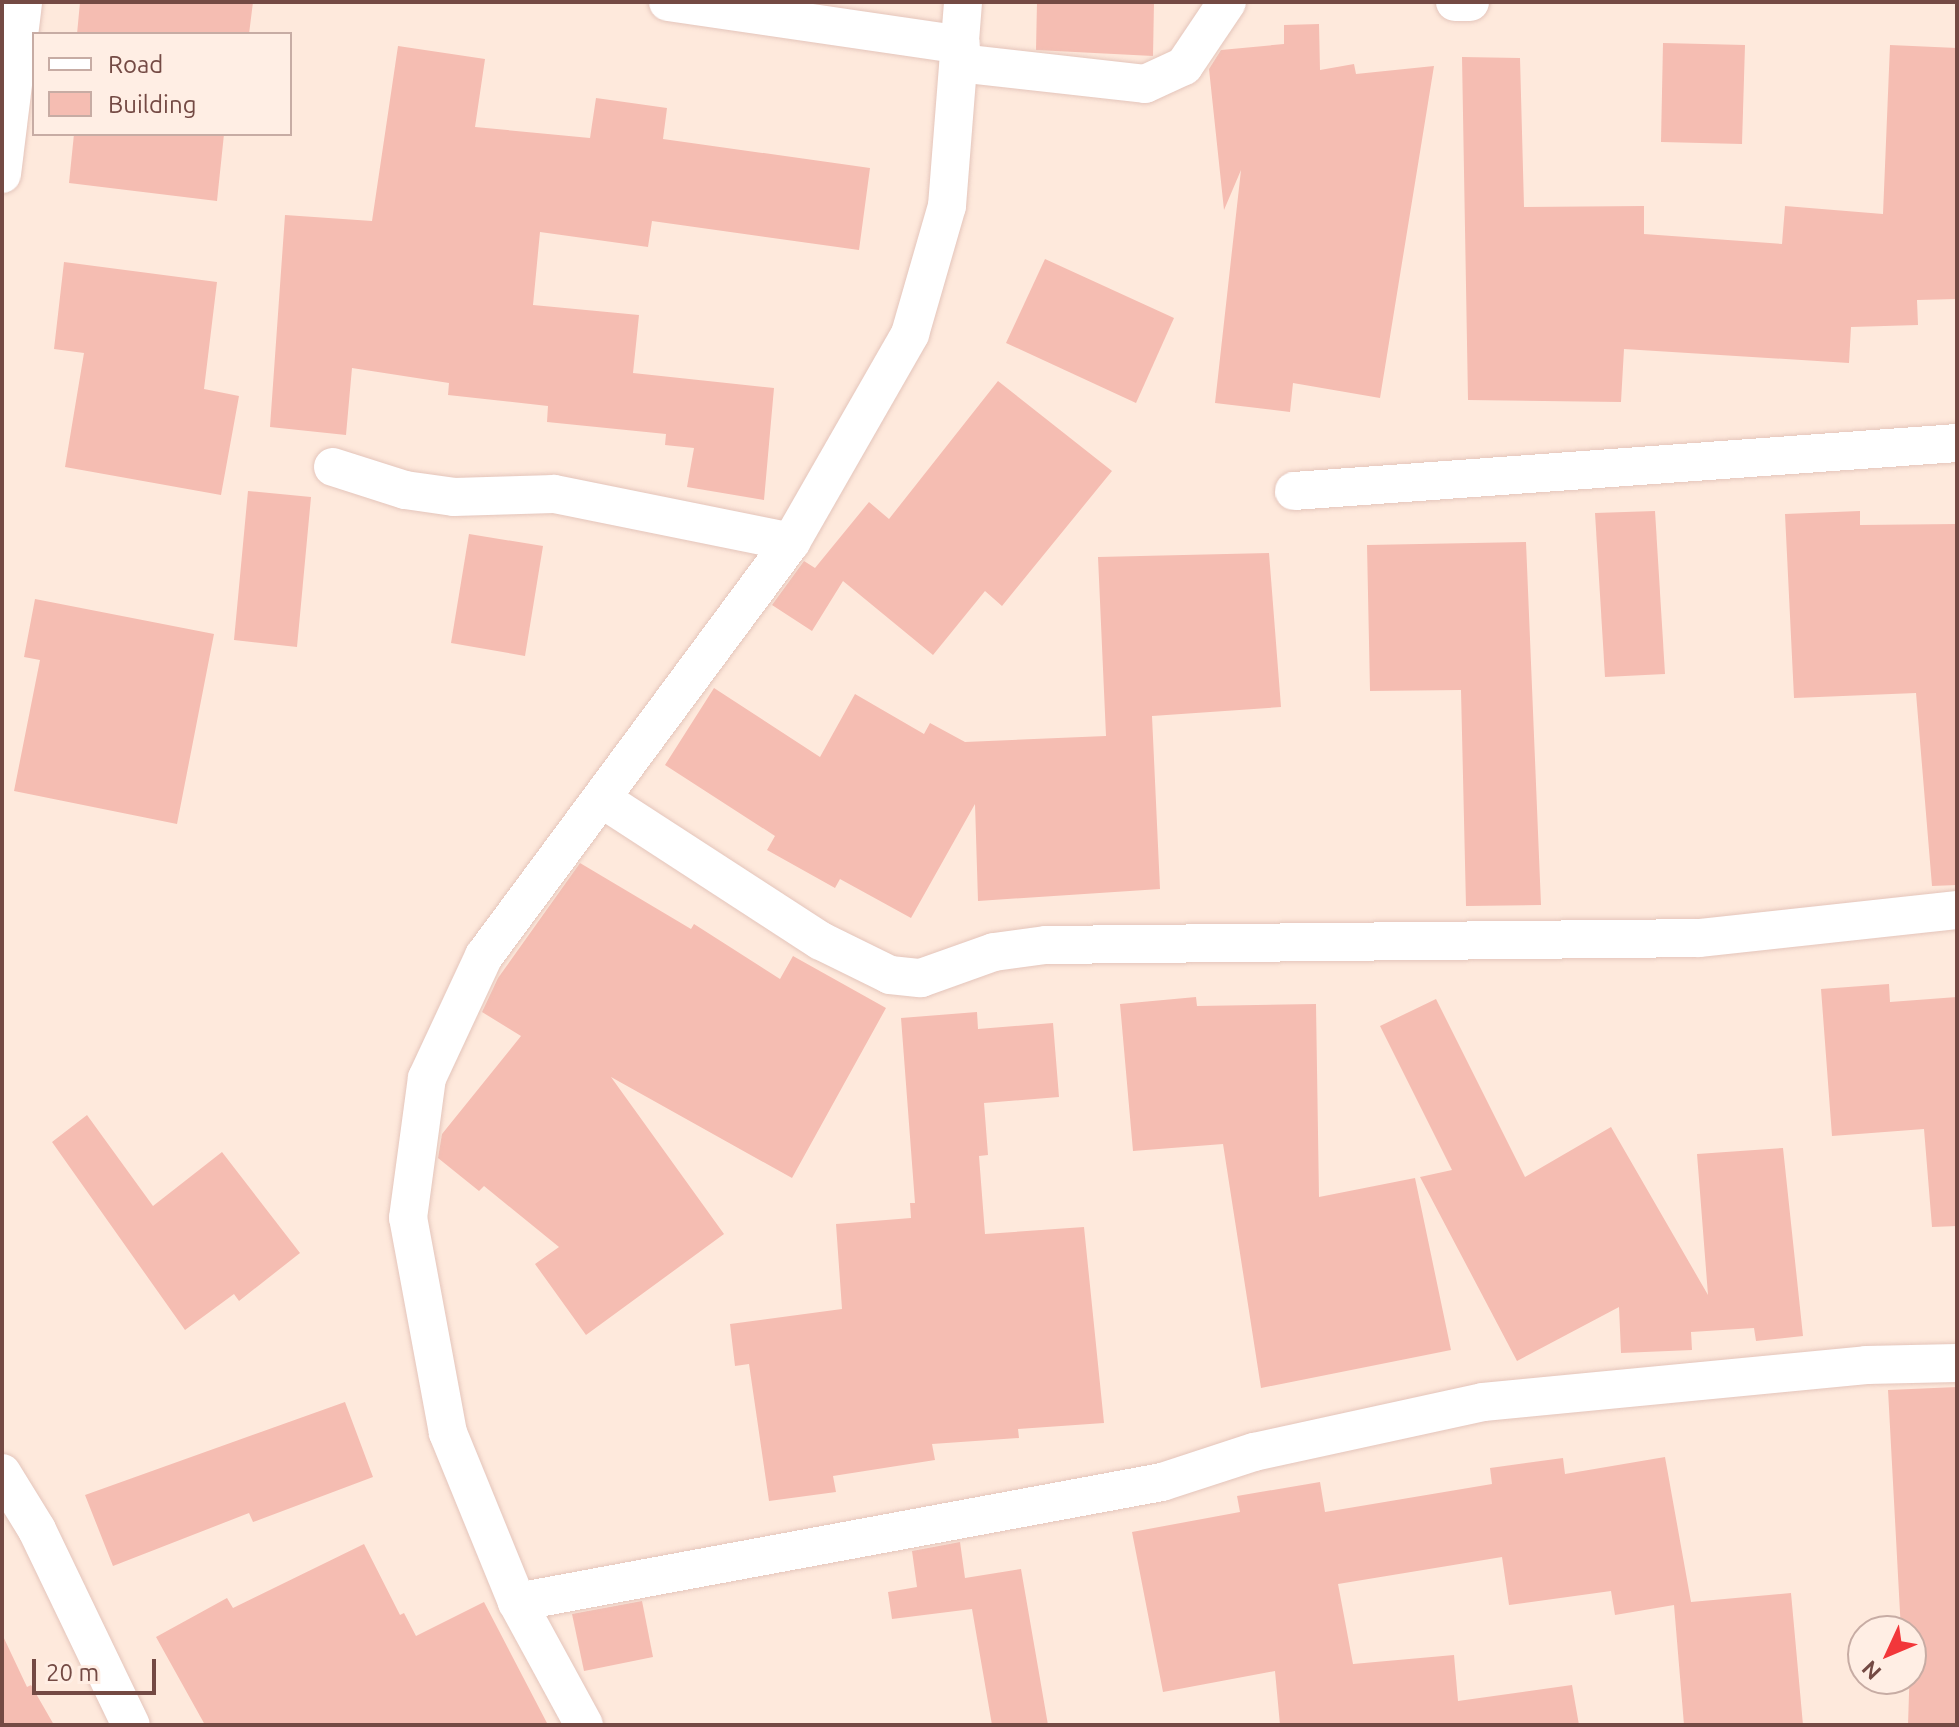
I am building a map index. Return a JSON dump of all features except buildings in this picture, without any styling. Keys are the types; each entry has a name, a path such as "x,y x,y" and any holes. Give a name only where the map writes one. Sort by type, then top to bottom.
{"street":[{"path":"2,174 23,2"},
{"path":"668,2 1145,84 1184,66 1227,2"},
{"path":"584,1725 517,1602 448,1433 408,1218 427,1078 484,956 791,542 910,334 947,206 963,2"},
{"path":"1455,2 1470,2"},
{"path":"1294,491 1957,443"},
{"path":"333,467 405,490 454,497 554,494 791,542"},
{"path":"602,799 821,941 890,975 921,978 994,952 1046,945 1699,938 1957,910"},
{"path":"517,1602 1147,1485 1254,1452 1483,1402 1866,1365 1957,1363"},
{"path":"2,1473 37,1530 131,1725"}]}
